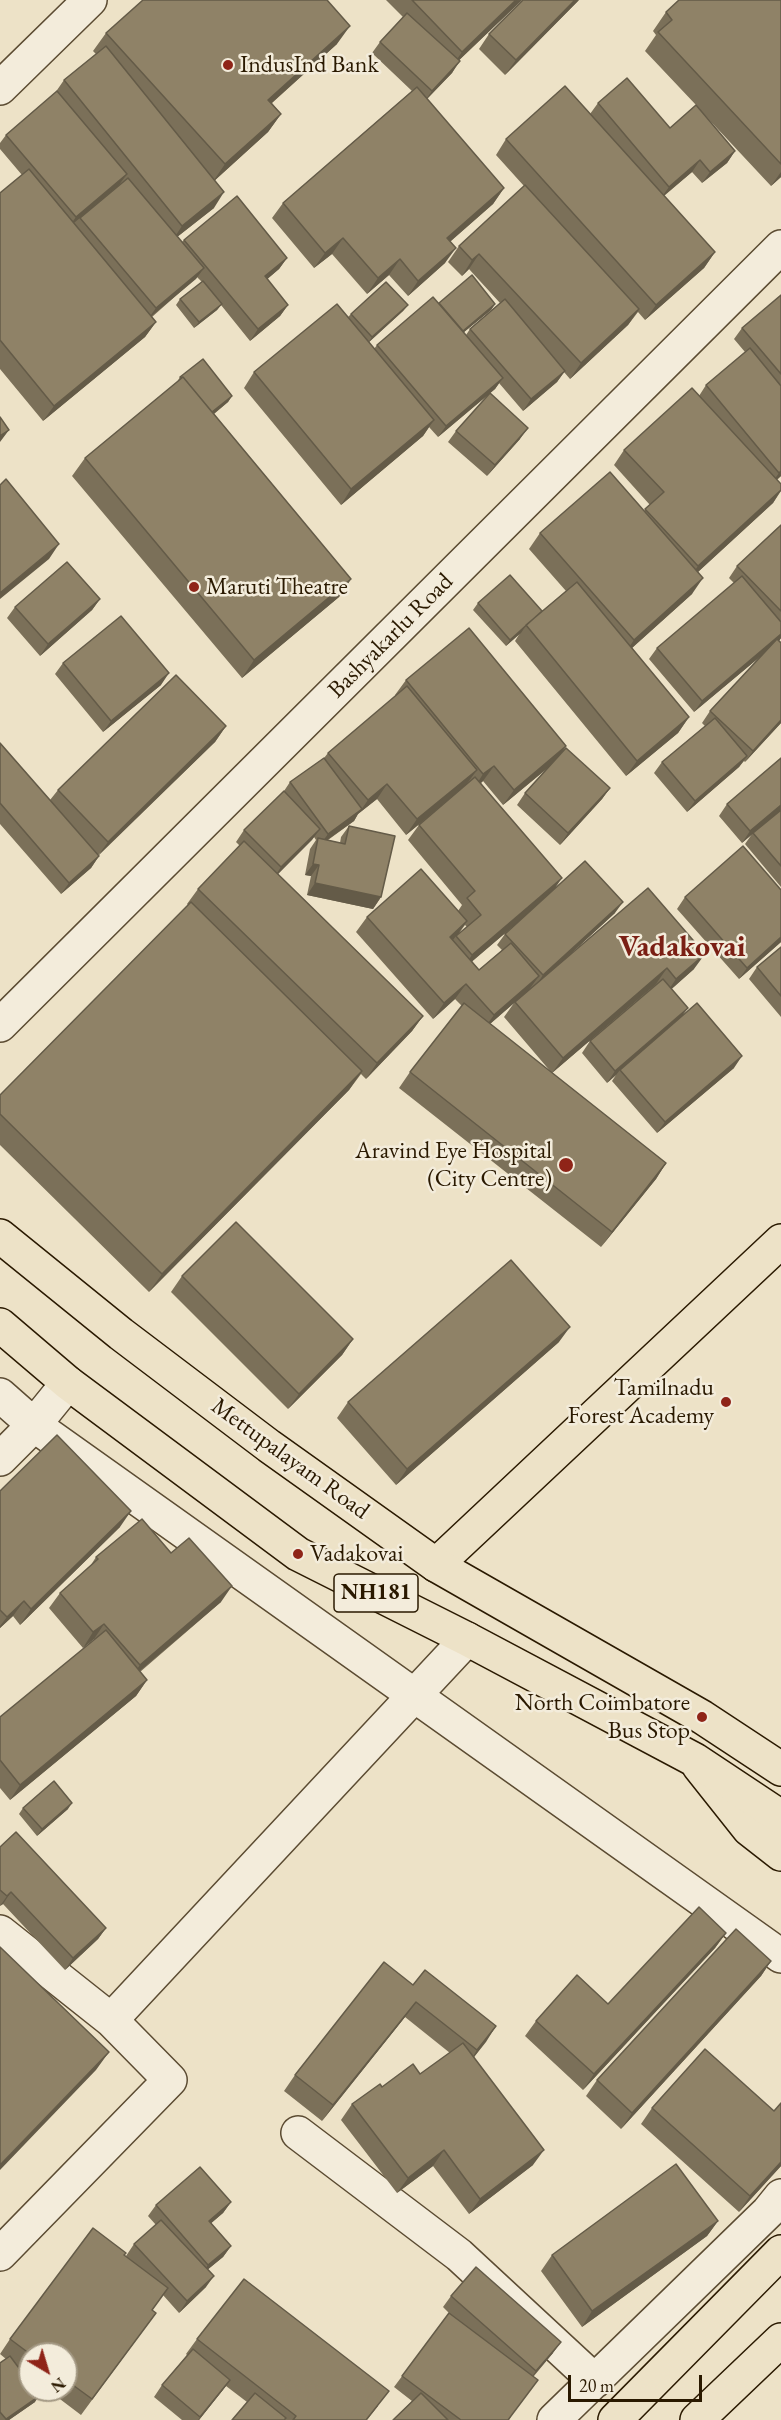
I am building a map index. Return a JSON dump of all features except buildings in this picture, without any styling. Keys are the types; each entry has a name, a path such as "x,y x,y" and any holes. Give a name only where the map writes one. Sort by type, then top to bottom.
{"main road":[{"name":"Mettupalayam Road","path":"0,1236 130,1341 269,1446 436,1565 702,1717 781,1769"},
{"path":"436,1565 781,1240"},
{"name":"NH181","path":"0,1325 68,1383 298,1554 467,1639 695,1760 781,1817"},
{"path":"695,1760 749,1829 781,1854"},
{"path":"615,2420 781,2252"},
{"path":"697,2420 781,2340"}],"street":[{"path":"0,88 90,0"},
{"name":"Bashyakarlu Road","path":"0,1025 781,247"},
{"path":"0,1459 34,1425 68,1383"},
{"path":"0,1395 34,1425 416,1694 781,1956"},
{"path":"111,2020 467,1639"},
{"path":"0,1932 111,2020 170,2080 0,2254"},
{"path":"298,2133 459,2255 594,2381"},
{"path":"554,2420 768,2212 781,2196"}],"place":[{"name":"IndusInd Bank","path":"228,65"},
{"name":"Maruti Theatre","path":"194,587"},
{"name":"Aravind Eye Hospital (City Centre)","path":"566,1165"},
{"name":"Tamilnadu Forest Academy","path":"726,1402"},
{"name":"Vadakovai","path":"298,1554"},
{"name":"North Coimbatore Bus Stop","path":"702,1717"}],"district":[{"name":"Vadakovai","path":"682,948"}]}
